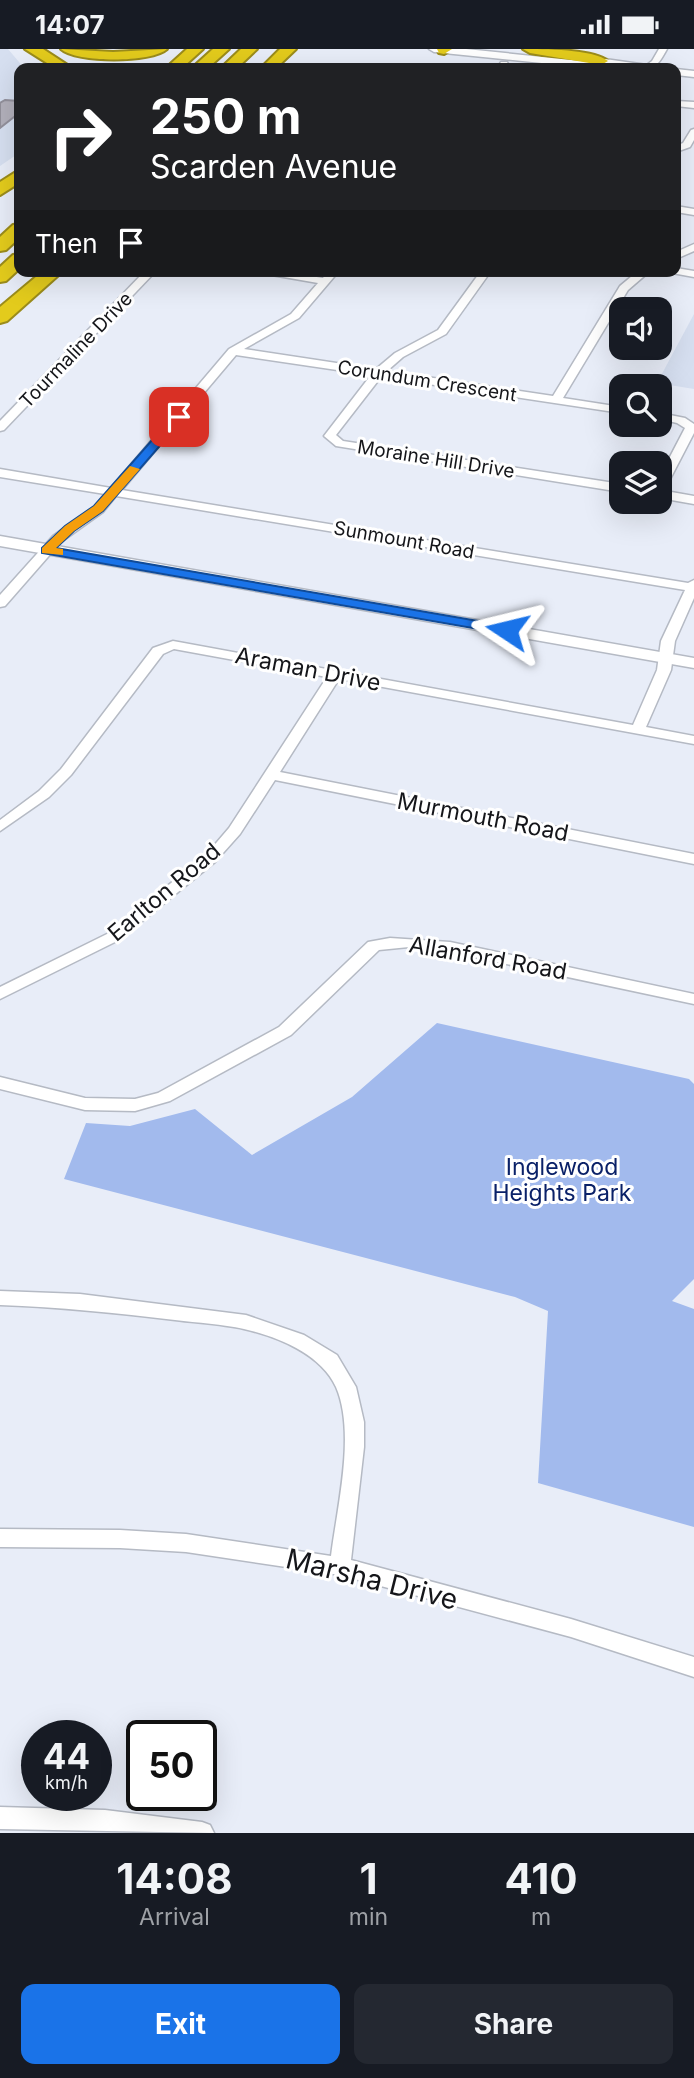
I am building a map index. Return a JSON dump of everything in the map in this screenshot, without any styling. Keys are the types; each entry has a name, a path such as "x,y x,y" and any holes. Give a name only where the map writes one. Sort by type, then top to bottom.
{"highway":[{"path":"68,49 113,56 160,49"},
{"path":"179,63 196,49"},
{"path":"205,63 222,49"},
{"path":"234,63 250,49"},
{"path":"263,63 277,49"},
{"path":"274,63 289,49"},
{"path":"530,49 601,61"},
{"path":"36,51 56,63"},
{"path":"0,190 14,179"},
{"path":"0,246 14,233"},
{"path":"0,277 14,264"},
{"path":"0,317 47,277"}],"main road":[{"path":"441,49 573,63"},
{"path":"478,49 614,63"},
{"path":"0,541 694,663"}],"street":[{"path":"681,147 687,145 694,132"},
{"name":"Tourmaline Drive","path":"0,428 145,277"},
{"path":"0,603 69,528 99,509 233,351 295,316 329,277"},
{"path":"378,373 399,355 442,332 482,277"},
{"path":"556,400 624,288 638,277"},
{"name":"Corundum Crescent","path":"233,351 609,408"},
{"name":"Moraine Hill Drive","path":"378,373 330,436 340,444 609,486"},
{"path":"672,418 689,423 691,428 672,464"},
{"path":"0,473 114,491"},
{"name":"Sunmount Road","path":"114,491 693,587"},
{"path":"672,496 694,500"},
{"path":"638,730 664,670 668,641 693,587"},
{"name":"Araman Drive","path":"0,827 44,794 66,772 150,660 164,647 183,645 694,740"},
{"name":"Earlton Road","path":"0,994 113,937 219,850 235,831 335,675"},
{"name":"Murmouth Road","path":"272,775 694,859"},
{"name":"Allanford Road","path":"0,1083 85,1104 127,1105 164,1097 285,1031 374,946 384,943 411,942 461,950 694,999"},
{"path":"0,1298 80,1301 246,1322 277,1331 331,1360 346,1387 354,1422 354,1447 340,1566"},
{"name":"Marsha Drive","path":"0,1538 120,1539 186,1543 340,1566 570,1628 694,1667"},
{"path":"0,1818 105,1821 202,1833"}],"shaded area":[{"path":"0,49 8,49 20,63 14,63 14,156 0,166"},
{"path":"694,314 694,389 672,385 672,374 662,374 669,360 672,360 672,355"}],"green space":[{"name":"Inglewood Heights Park","path":"437,1023 689,1079 694,1084 694,1279 672,1301 694,1309 694,1527 538,1483 548,1311 515,1297 64,1179 86,1123 130,1126 195,1109 252,1155 352,1097"}],"building":[{"path":"5,100 14,101 14,117 0,128 0,103"}],"slow traffic":[{"path":"58,552 47,550 69,528 99,509 134,469"}],"route":[{"path":"179,417 99,509 69,528 47,550 507,630"}]}
